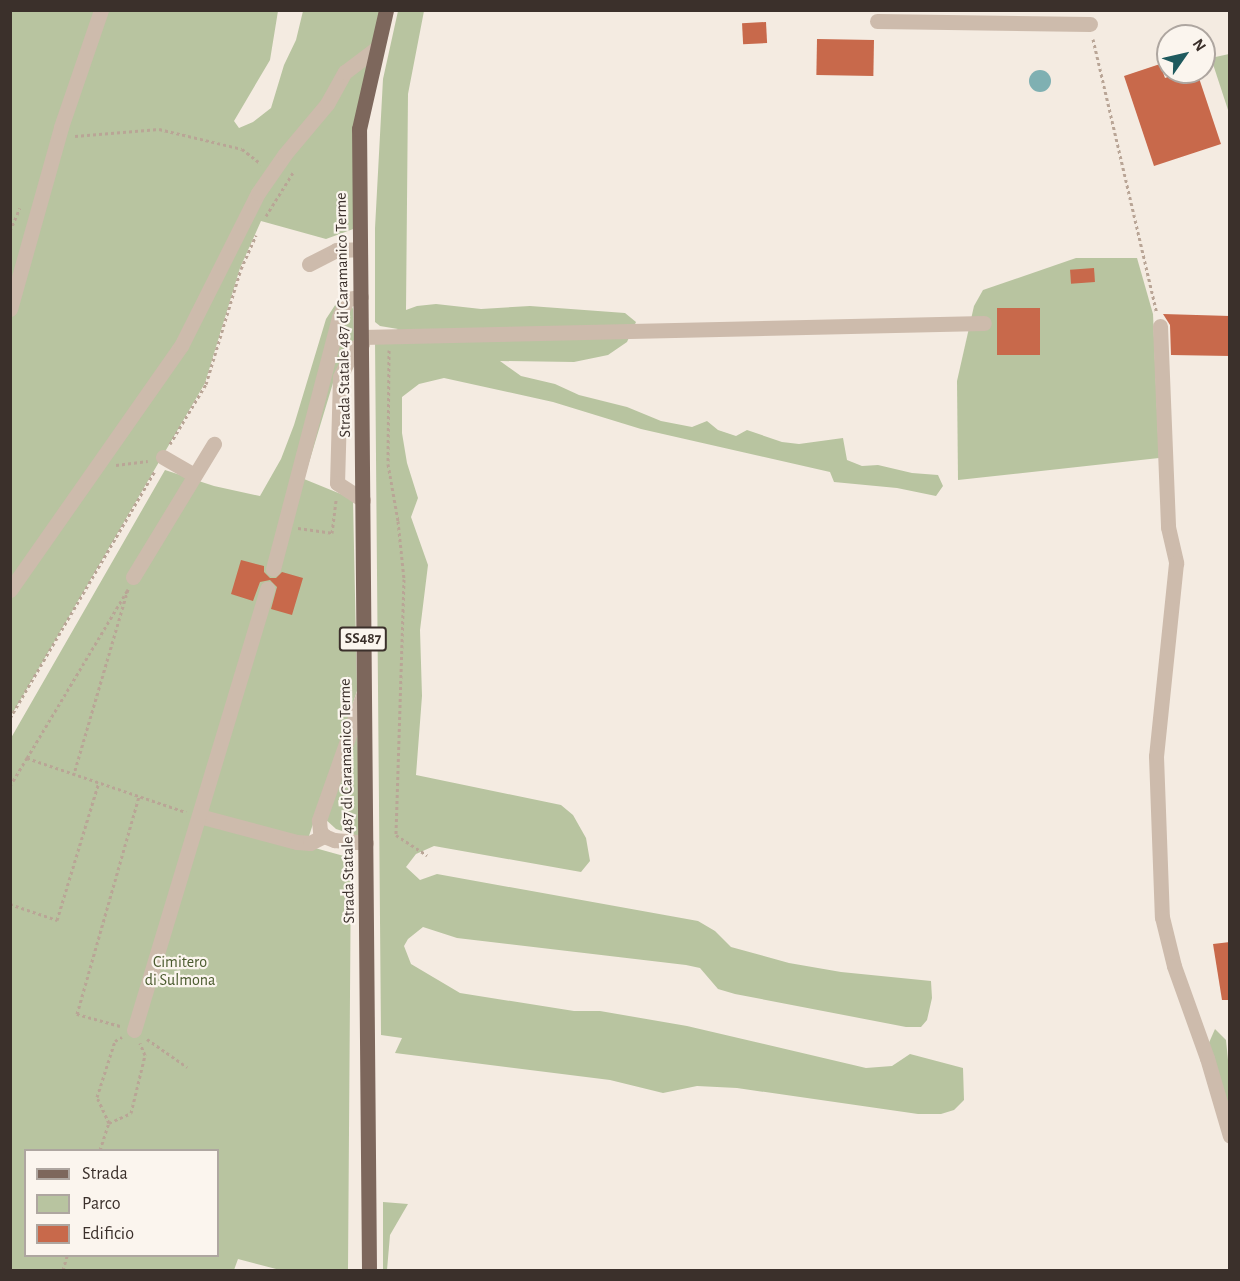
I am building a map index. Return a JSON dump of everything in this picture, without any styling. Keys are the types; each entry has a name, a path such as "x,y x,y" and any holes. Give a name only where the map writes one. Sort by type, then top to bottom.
{"main road":[{"name":"Strada Statale 487 di Caramanico Terme","path":"369,1270 359,129 386,10"}],"street":[{"path":"10,309 58,137 101,10"},
{"path":"877,21 1090,24"},
{"path":"10,590 181,346 245,216 276,167 327,105 345,72 376,49"},
{"path":"309,264 336,250 360,249"},
{"path":"273,569 339,317 347,299 361,297"},
{"path":"363,500 337,483 340,377 354,348 362,340 389,336 984,323"},
{"path":"1160,326 1168,527 1176,563 1156,756 1162,917 1174,966 1207,1058 1230,1136"},
{"path":"133,577 214,444"},
{"path":"160,462 194,475"},
{"path":"134,1030 267,589"},
{"path":"363,695 319,820 320,831 324,836 334,840 366,843"},
{"path":"199,816 297,842 310,843 324,836"}],"path":[{"path":"1090,24 1160,326"},
{"path":"58,137 159,129 242,149 258,163 276,167"},
{"path":"10,718 206,384 241,268 258,231"},
{"path":"389,336 388,464 399,521 404,579 396,835 427,855"},
{"path":"93,471 97,474 114,465 146,461 160,462"},
{"path":"285,526 332,533 337,483"},
{"path":"10,786 128,589 74,774"},
{"path":"27,758 199,816"},
{"path":"10,904 57,920 99,782"},
{"path":"139,796 76,1014 134,1030 187,1067"},
{"path":"109,1123 130,1113 145,1055 134,1030"},
{"path":"100,1149 109,1123 97,1097 115,1041 134,1030"}],"green space":[{"path":"11,11 278,11 270,60 234,121 239,128 253,122 271,108 284,65 296,40 303,11 386,11 359,129 356,228 326,239 261,221 240,268 205,383 11,716"},
{"path":"398,11 424,11 408,94 406,310 436,304 481,309 530,306 625,313 636,322 627,342 608,355 574,362 500,361 521,376 555,384 579,395 627,407 661,421 692,427 707,421 718,430 736,436 747,430 782,442 799,444 843,438 847,460 862,466 878,465 912,473 938,475 943,486 936,496 897,488 834,482 830,472 641,429 553,402 444,378 419,384 402,397 402,433 407,463 418,498 411,517 428,565 420,630 422,696 416,775 561,805 573,815 586,838 590,861 581,872 434,846 416,854 406,867 420,880 437,874 698,921 715,931 731,947 789,963 841,972 931,981 932,998 927,1020 921,1027 906,1027 735,994 718,989 700,968 686,965 457,938 423,927 408,939 404,946 411,964 460,993 574,1011 600,1011 687,1026 866,1068 892,1066 910,1054 963,1068 964,1100 954,1110 941,1114 918,1114 737,1088 697,1086 663,1093 610,1080 395,1053 402,1038 381,1035 375,341 398,329 380,326 375,322 375,228 383,79"},
{"path":"1230,55 1229,113 1216,73 1216,57"},
{"path":"1076,258 1137,258 1153,314 1159,458 958,480 957,381 974,306 983,290"},
{"name":"Cimitero di Sulmona","path":"345,290 353,309 354,340 333,383 304,479 353,499 357,691 309,836 297,843 351,858 348,1270 280,1270 238,1259 234,1270 11,1270 11,738 165,470 214,486 260,496 281,459 294,425 326,319"},
{"path":"357,724 361,837 336,829 324,818"},
{"path":"1215,1029 1226,1040 1229,1113 1208,1045"},
{"path":"383,1202 408,1204 390,1235 387,1270 383,1270"}],"water":[{"path":"1040,70 1050,77 1051,81 1044,91 1040,92 1030,85 1029,81 1036,71"}],"building":[{"path":"766,22 767,43 743,44 742,23"},
{"path":"817,39 874,40 873,76 816,75"},
{"path":"1156,65 1156,84 1201,84 1221,144 1154,166 1124,76"},
{"path":"1094,268 1095,282 1071,284 1070,270"},
{"path":"997,308 1040,308 1040,355 997,355"},
{"path":"1163,314 1230,316 1230,356 1171,355 1170,325"},
{"path":"241,560 264,566 264,572 270,578 276,578 282,572 303,578 292,615 271,609 277,587 270,580 260,582 253,601 231,594"},
{"path":"1230,942 1230,1000 1222,1000 1213,944"}]}
